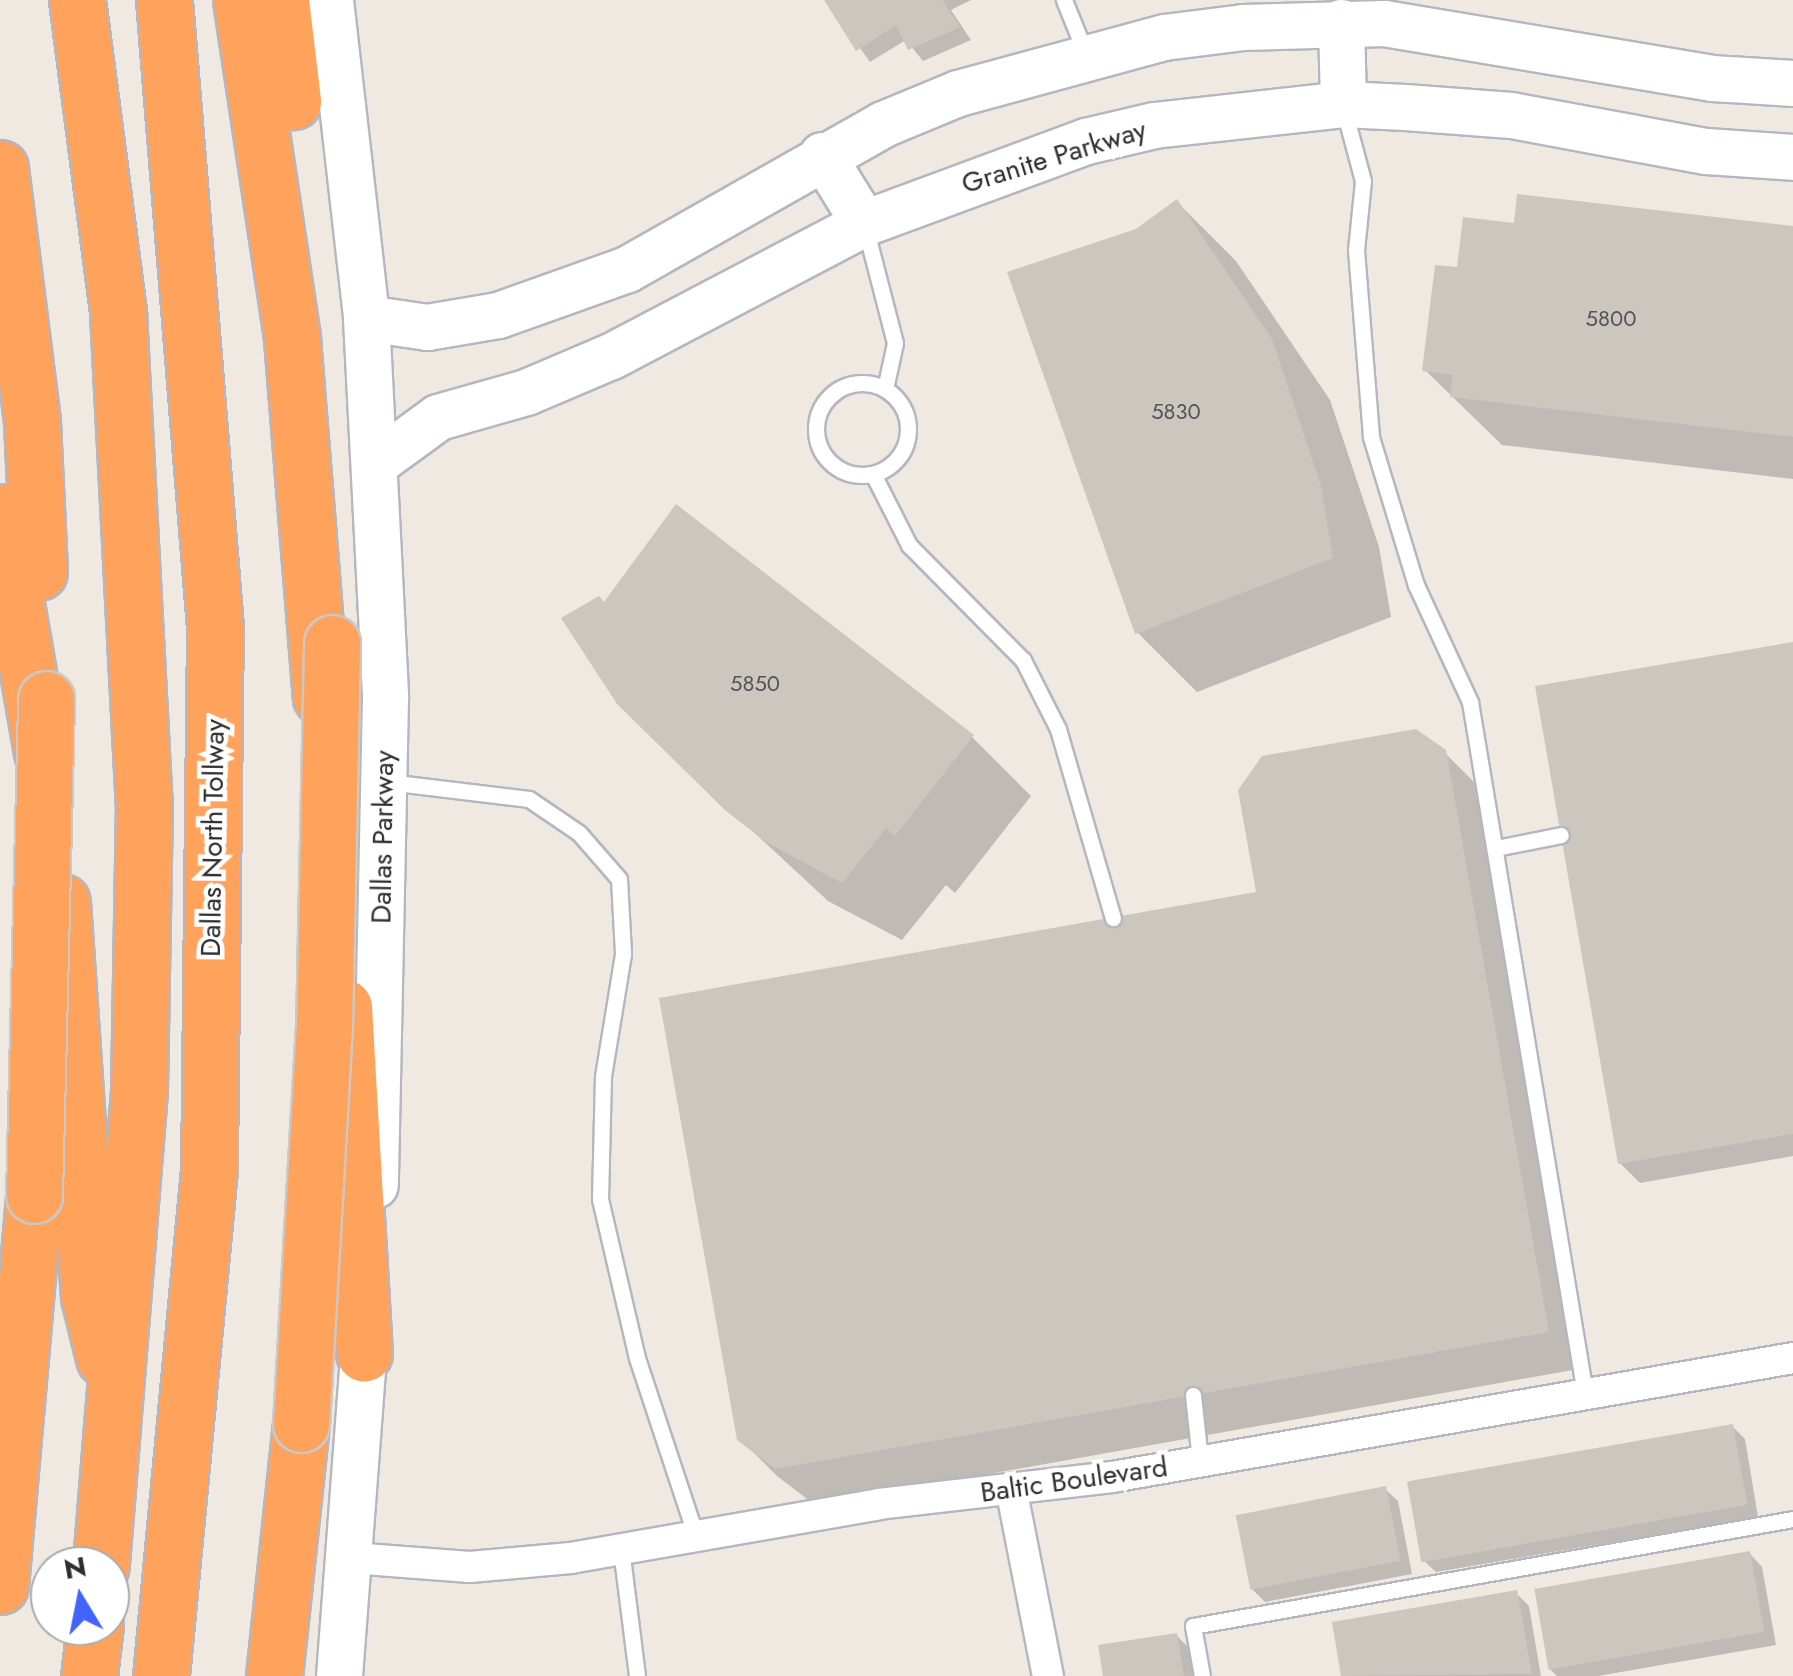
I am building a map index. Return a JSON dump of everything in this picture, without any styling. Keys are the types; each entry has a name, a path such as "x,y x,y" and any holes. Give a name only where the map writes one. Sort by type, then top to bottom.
{"highway":[{"path":"76,0 118,313 140,653 143,965 118,1415 103,1546"},
{"name":"Dallas North Tollway","path":"162,1676 209,1170 216,628 164,0"},
{"path":"241,0 292,339 340,937 364,1353"},
{"path":"274,1676 301,1424 324,1029 332,643 318,310 281,0"},
{"path":"0,168 32,422 46,700 34,1195 0,1586"},
{"path":"0,410 46,700"},
{"path":"0,512 57,836 90,1297 118,1415"},
{"path":"89,1676 93,1646"}],"street":[{"name":"Dallas Parkway","path":"330,0 366,318 375,463 384,782 379,1118 352,1558 339,1676"},
{"path":"366,318 427,327 498,315 627,269 822,155 958,93 1086,56 1243,26 1341,11 1712,78 1793,82"},
{"path":"1341,11 1343,104"},
{"name":"Granite Parkway","path":"375,463 438,417 526,392 611,356 864,223 1086,141 1235,112 1343,104 1511,115 1687,148 1793,157"},
{"path":"822,155 864,223"},
{"name":"Baltic Boulevard","path":"352,1558 470,1567 622,1549 879,1504 1012,1492 1793,1358"},
{"path":"1012,1492 1048,1676"}],"lane":[{"path":"1064,0 1086,56"},
{"path":"1343,104 1363,181 1356,250 1371,437 1416,585 1470,702 1585,1394"},
{"path":"864,223 895,343 885,389"},
{"path":"854,384 885,389 906,412 908,428 898,458 873,474 832,464 816,426 838,390 854,384"},
{"path":"873,474 909,545 1023,660 1058,729 1113,918"},
{"path":"384,782 529,799 579,834 619,879 622,954 603,1076 600,1199 637,1358 696,1536"},
{"path":"1496,848 1561,835"},
{"path":"1192,1394 1200,1461"},
{"path":"1202,1676 1193,1626 1793,1519"},
{"path":"622,1549 637,1676"}],"building":[{"path":"824,0 942,0 960,27 908,50 896,25 856,51"},
{"path":"1517,194 1793,226 1793,437 1450,397 1453,375 1422,371 1435,265 1457,267 1463,217 1514,223"},
{"path":"1177,199 1272,339 1321,486 1333,558 1135,634 1007,272 1136,229"},
{"path":"676,504 974,735 895,836 886,828 842,883 766,842 726,811 617,704 561,618 599,596 604,602"},
{"path":"1793,642 1793,1134 1618,1164 1535,686"},
{"path":"1416,729 1446,750 1549,1332 775,1469 737,1440 659,998 1256,892 1238,790 1262,756"},
{"path":"1733,1424 1747,1505 1421,1562 1407,1481"},
{"path":"1386,1486 1401,1561 1250,1590 1236,1515"},
{"path":"1750,1551 1764,1632 1549,1670 1534,1589"},
{"path":"1517,1590 1532,1674 1341,1676 1332,1622"},
{"path":"1177,1633 1184,1676 1103,1676 1098,1645"}]}
